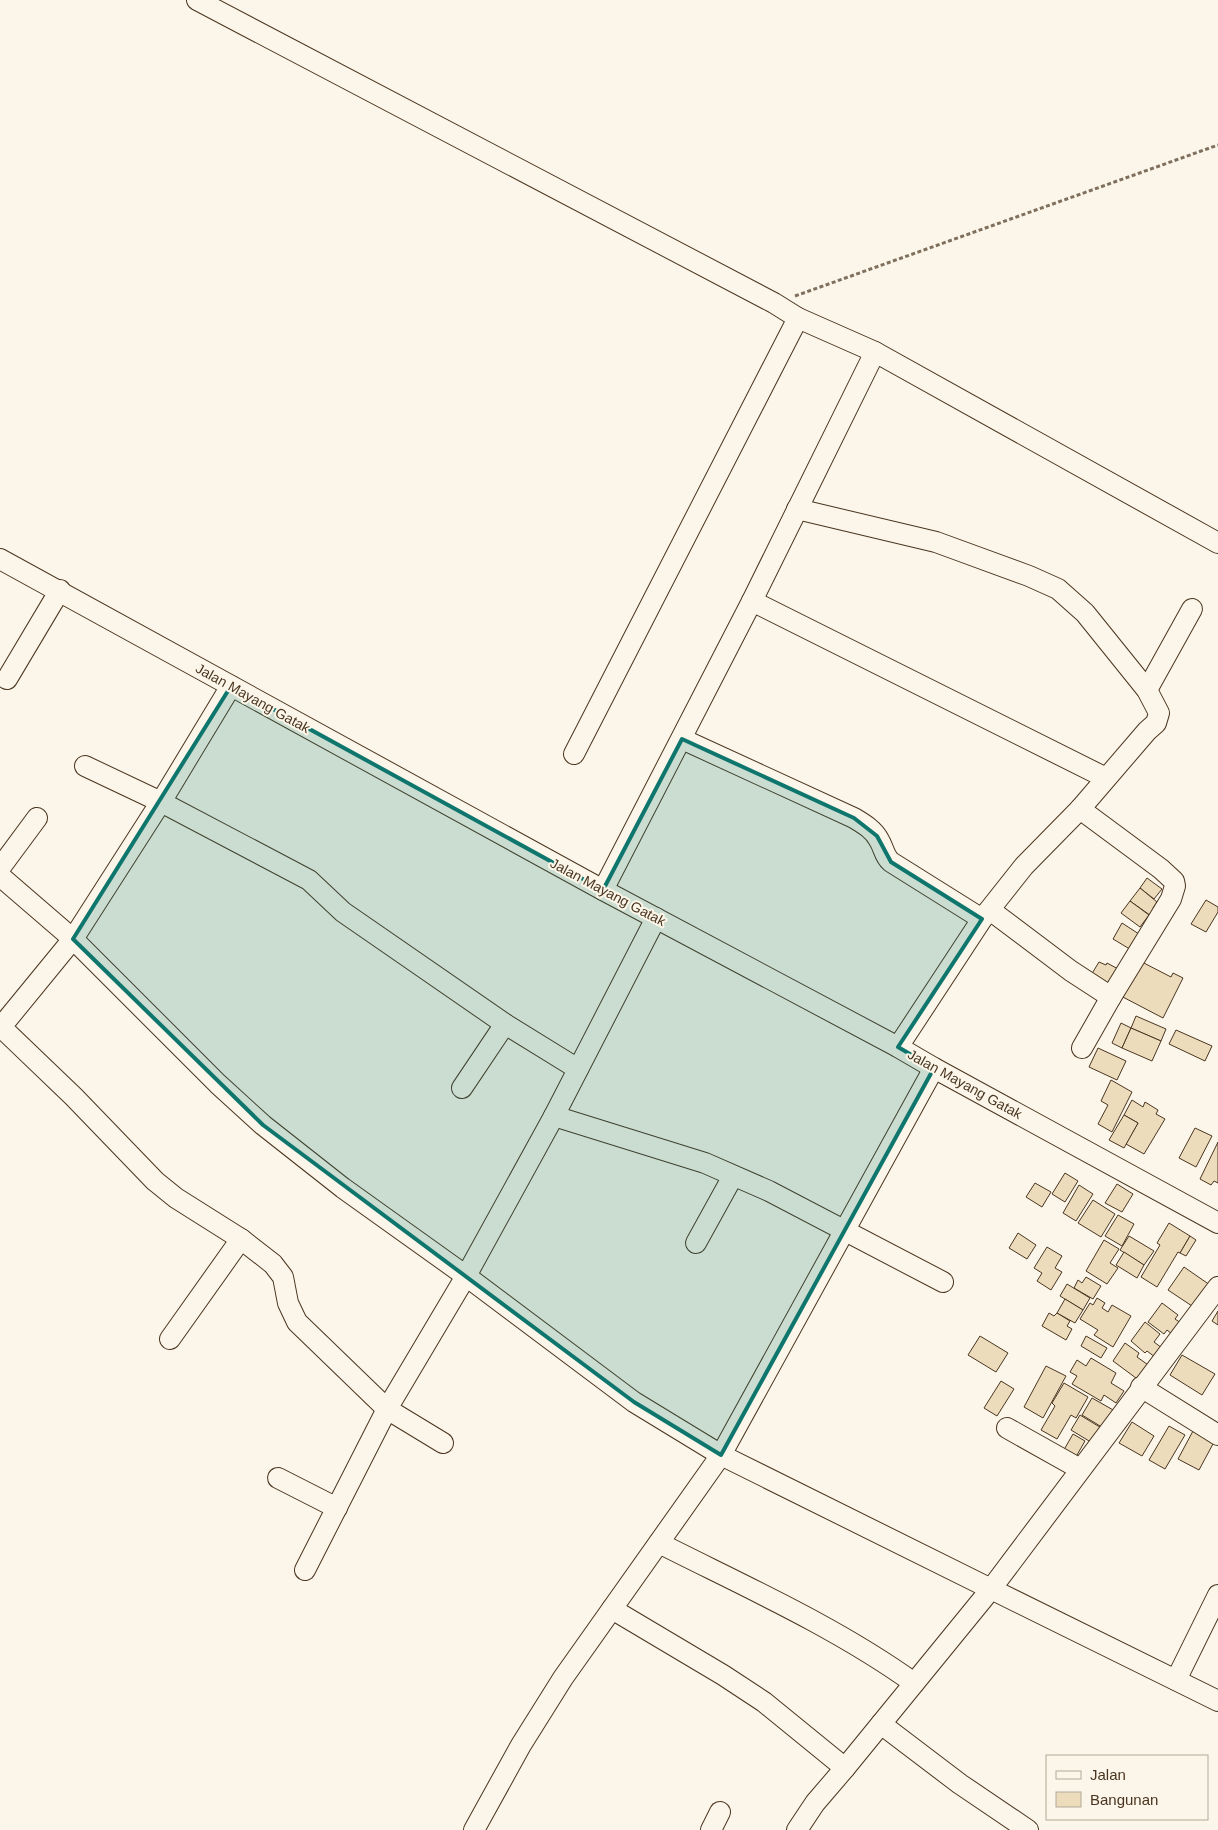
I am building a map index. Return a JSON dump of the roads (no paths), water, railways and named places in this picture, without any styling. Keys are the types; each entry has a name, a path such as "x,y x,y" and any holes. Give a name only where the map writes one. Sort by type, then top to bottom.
{"street":[{"path":"197,0 774,303 798,318 875,352 1218,543"},
{"path":"574,754 798,318"},
{"path":"603,890 752,601 875,352"},
{"path":"797,509 936,542 1029,576 1058,589 1086,613 1147,690 1159,712 1158,720 1080,809 1024,866 986,914 898,1047"},
{"name":"Jalan Mayang Gatak","path":"0,559 60,590 603,890 898,1047 1218,1223"},
{"path":"7,680 60,590"},
{"path":"752,601 1106,778"},
{"path":"1147,690 1192,609"},
{"path":"231,686 161,802 73,939 1,1028 74,1097 156,1181 176,1198 241,1239 273,1264 283,1277 288,1302 298,1322 387,1410 443,1442"},
{"path":"682,739 854,818 867,826 876,836 884,855 891,862 986,914 1111,997"},
{"path":"85,766 161,802 309,880 343,912 505,1024 578,1070"},
{"path":"1080,809 1162,869 1174,881 1175,886 1171,899 1082,1048"},
{"path":"0,868 37,818"},
{"path":"0,876 73,939 218,1084 263,1126 343,1188 466,1276 634,1402 720,1455 1218,1701"},
{"path":"305,1570 387,1410 466,1276 554,1116 656,918"},
{"path":"462,1088 505,1024"},
{"path":"474,1830 521,1745 558,1685 720,1455 934,1068"},
{"path":"554,1116 686,1157 769,1191 943,1282"},
{"path":"696,1243 733,1176"},
{"path":"170,1339 241,1239"},
{"path":"797,1830 815,1803 990,1588 1218,1287"},
{"path":"1141,1388 1218,1435"},
{"path":"1007,1428 1080,1469"},
{"path":"278,1478 337,1508"},
{"path":"659,1543 823,1627 890,1666 914,1683"},
{"path":"1176,1680 1218,1596"},
{"path":"612,1609 724,1675 764,1702 845,1768"},
{"path":"881,1724 960,1784 1028,1830"},
{"path":"711,1830 720,1812"}]}
